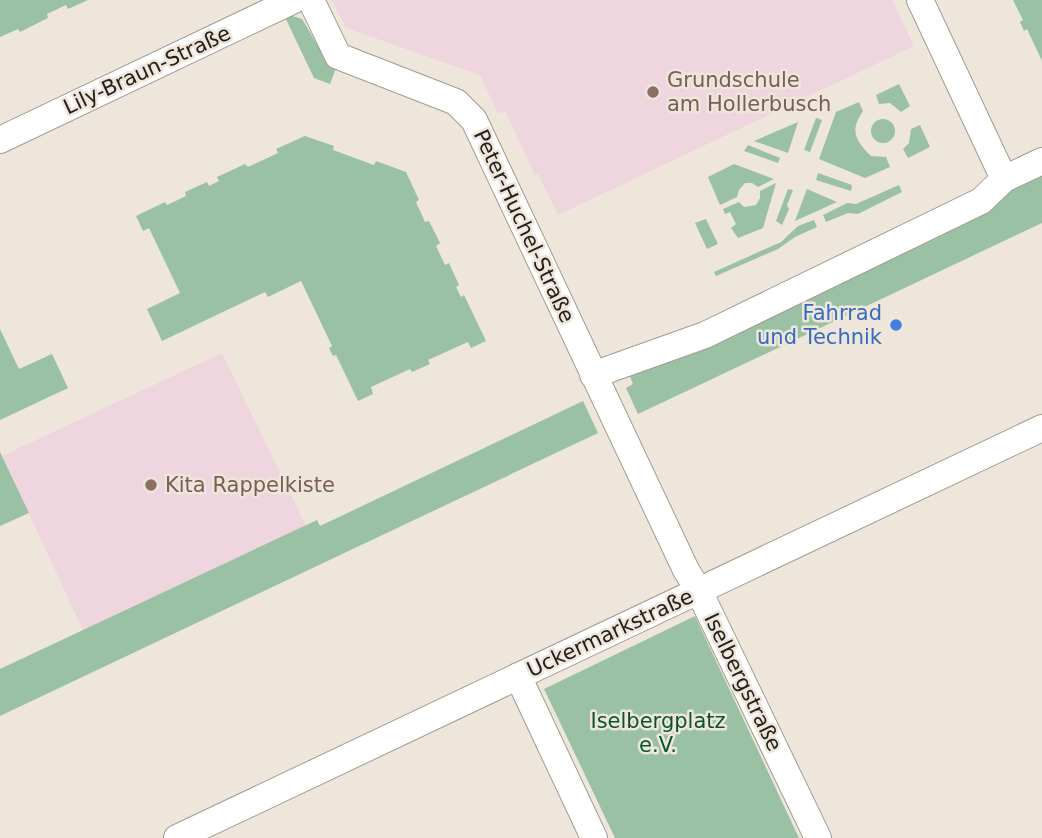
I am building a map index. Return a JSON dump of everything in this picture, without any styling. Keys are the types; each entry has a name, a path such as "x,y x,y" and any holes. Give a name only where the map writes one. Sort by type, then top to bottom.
{"street":[{"name":"Lily-Braun-Straße","path":"0,140 294,0"},
{"name":"Peter-Huchel-Straße","path":"311,0 338,56 456,102 466,109 474,120 593,375"},
{"path":"920,0 1004,179"},
{"path":"593,375 705,335 981,201 1004,179 1042,161"},
{"name":"Iselbergstraße","path":"593,375 818,838"},
{"name":"Uckermarkstraße","path":"177,838 1042,428"},
{"path":"518,676 594,838"}],"shaded area":[{"name":"Grundschule am Hollerbusch","path":"332,0 892,0 914,46 558,215 538,174 535,175 505,111 498,114 480,75 346,28"},
{"name":"Kita Rappelkiste","path":"222,353 306,526 83,630 2,456"}],"green space":[{"path":"0,0 88,0 68,9 66,5 20,32 18,29 0,37"},
{"path":"1013,0 1042,0 1042,61 1027,29 1024,31 1020,22 1023,20"},
{"path":"283,13 302,19 321,51 336,68 330,84 314,78"},
{"path":"899,84 910,106 901,112 890,103 879,104 876,95"},
{"path":"859,102 863,111 856,124 858,140 871,156 886,157 890,167 865,178 819,159 836,112"},
{"path":"816,118 822,120 810,152 804,150"},
{"path":"883,119 892,122 895,131 892,140 883,143 874,140 871,131 874,122"},
{"path":"798,122 788,153 754,141"},
{"path":"920,125 930,147 908,158 903,149 909,143 911,129"},
{"path":"305,136 374,165 376,161 406,172 419,200 416,202 425,222 429,221 440,243 436,246 445,265 449,263 459,285 456,287 461,297 464,295 486,341 471,348 468,342 428,360 430,364 412,372 410,369 371,387 373,394 358,401 336,355 333,356 329,348 332,346 301,281 268,297 265,292 162,341 147,309 180,293 149,228 143,231 136,216 165,202 167,205 186,196 185,192 207,182 209,186 219,181 217,177 245,164 248,167 278,153 276,149"},
{"path":"748,145 780,158 778,163 744,151"},
{"path":"734,164 774,179 758,187 745,183 737,197 720,205 708,177"},
{"path":"1042,170 1042,223 638,414 626,388 633,384 629,374"},
{"path":"818,173 852,185 851,191 816,180"},
{"path":"776,183 763,228 738,238 731,228 736,224 730,212 725,214 723,209 739,202 744,207 756,205 760,191"},
{"path":"899,185 902,192 858,214 848,213 826,222 823,215 847,203 856,204"},
{"path":"788,189 793,190 782,225 776,221"},
{"path":"807,189 837,202 795,221"},
{"path":"706,219 718,244 707,249 695,223"},
{"path":"814,220 817,227 778,249 716,276 714,272 781,242 798,226"},
{"path":"0,329 19,369 52,354 68,388 0,420"},
{"path":"583,401 598,433 0,716 0,669 317,520 320,526"},
{"path":"0,452 29,513 0,526"},
{"name":"Iselbergplatz e.V.","path":"695,616 799,838 615,838 544,689"}],"place":[{"name":"Grundschule am Hollerbusch","path":"653,92"},
{"name":"Fahrrad und Technik","path":"896,325"},
{"name":"Kita Rappelkiste","path":"151,485"}]}
